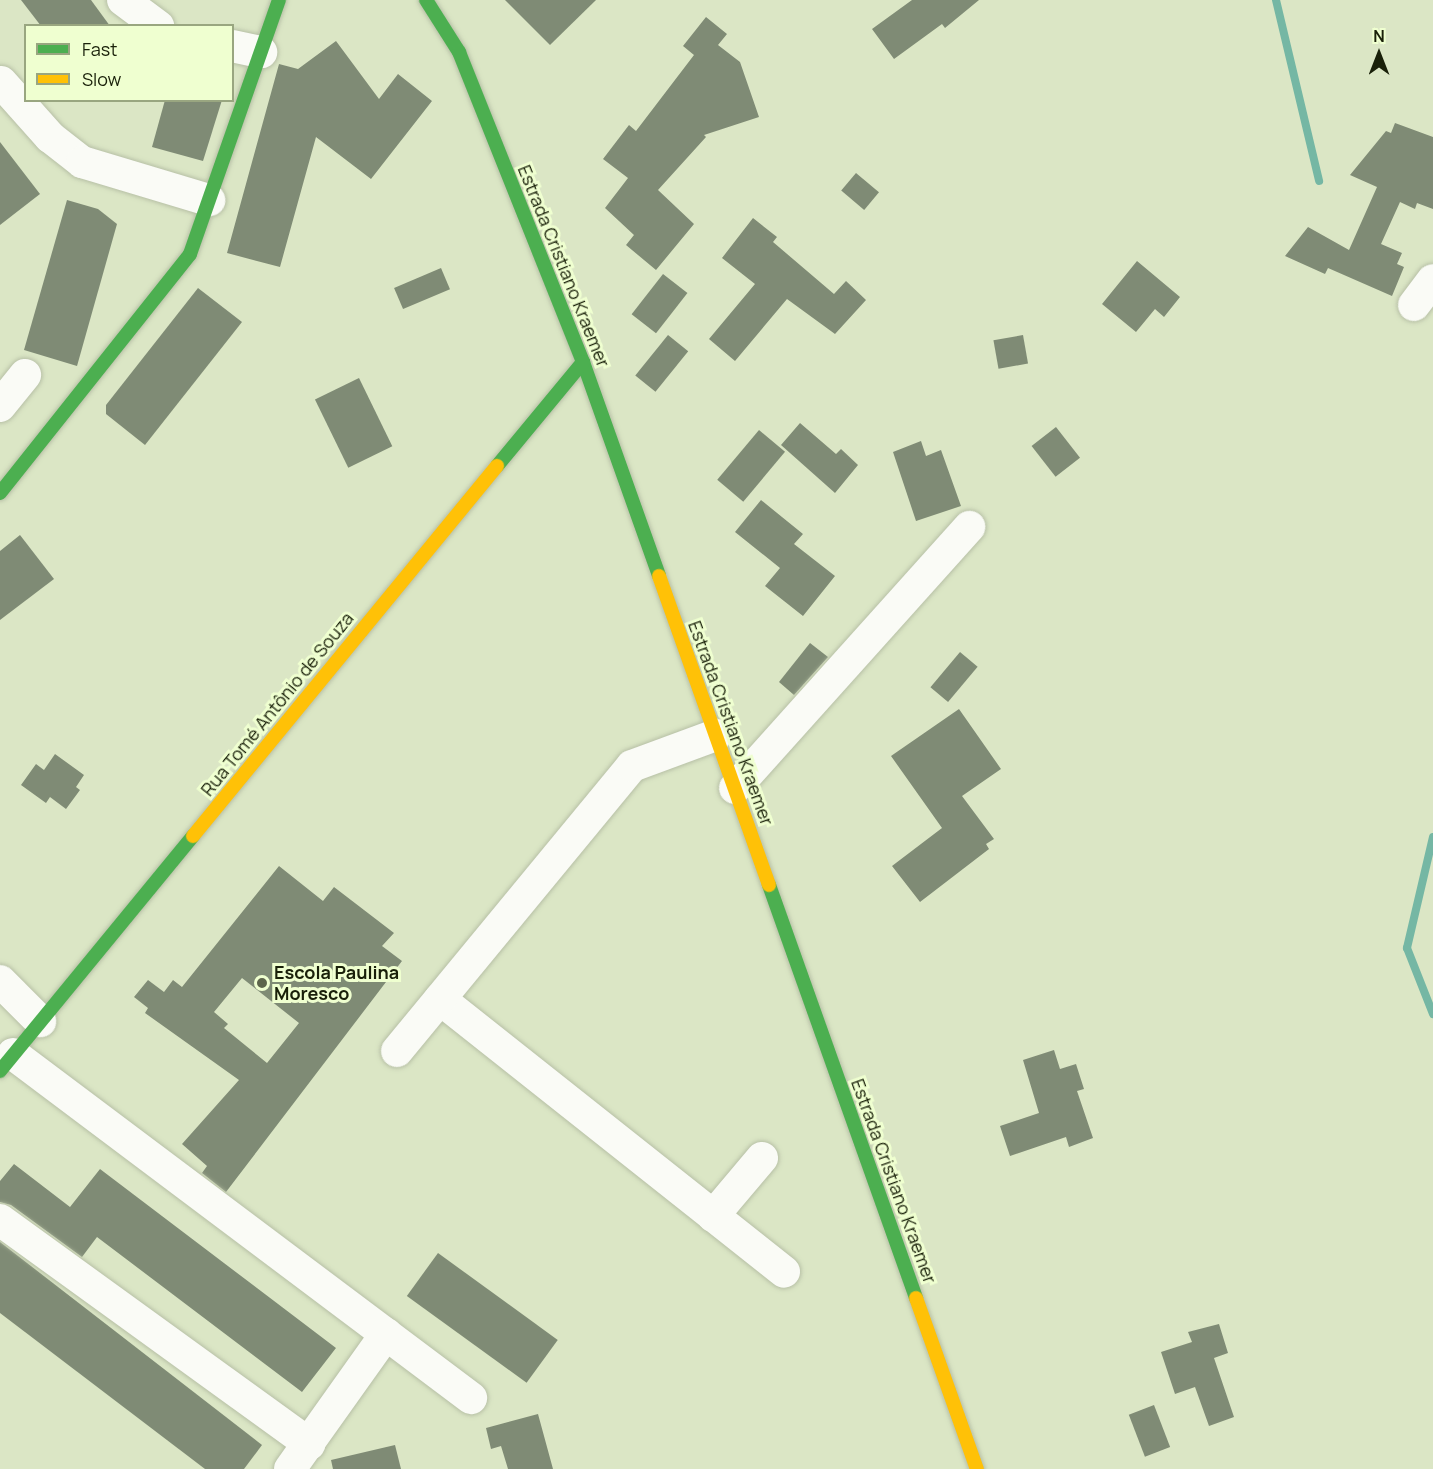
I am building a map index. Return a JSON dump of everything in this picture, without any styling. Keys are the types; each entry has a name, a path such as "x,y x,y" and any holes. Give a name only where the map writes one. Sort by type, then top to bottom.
{"main road":[{"path":"234,101 247,49 279,0"},
{"name":"Estrada Cristiano Kraemer","path":"426,0 459,52 583,362 977,1469"},
{"path":"0,493 190,254 209,200 234,102"},
{"name":"Rua Tomé Antônio de Souza","path":"7,1062 583,362"}],"street":[{"path":"123,0 155,24"},
{"path":"1,82 50,138 82,162 209,200"},
{"path":"1414,305 1433,280"},
{"path":"0,406 25,375"},
{"path":"735,788 969,527"},
{"path":"397,1051 632,766 716,735"},
{"path":"0,981 40,1021"},
{"path":"440,999 784,1272"},
{"path":"7,1062 386,1334 471,1398"},
{"path":"714,1216 762,1158"},
{"path":"0,1220 299,1457 386,1334"}],"building":[{"path":"21,0 91,0 109,24 39,24"},
{"path":"505,0 596,0 550,45"},
{"path":"912,0 979,0 945,28 942,24 894,59 872,29"},
{"path":"706,17 727,34 718,45 740,62 759,117 704,135 706,137 658,190 694,224 656,270 626,245 634,235 605,208 628,178 603,159 629,125 636,131 694,55 683,46"},
{"path":"336,41 379,99 398,74 432,101 371,179 316,137 280,267 227,253 279,64 298,69"},
{"path":"164,102 221,102 203,161 152,147"},
{"path":"1395,123 1433,137 1433,209 1417,203 1415,209 1400,202 1381,244 1402,253 1397,264 1404,267 1392,296 1328,268 1325,274 1285,256 1308,227 1349,250 1377,187 1350,175 1386,131 1391,133"},
{"path":"0,142 40,194 0,225"},
{"path":"856,173 879,192 864,210 841,191"},
{"path":"67,200 98,209 117,224 77,366 24,350"},
{"path":"753,218 777,237 773,242 834,294 846,281 866,300 835,334 787,299 735,361 709,339 755,284 722,258"},
{"path":"1137,261 1180,297 1164,317 1155,309 1136,332 1102,304"},
{"path":"441,268 450,289 403,309 394,288"},
{"path":"663,274 687,293 656,333 632,314"},
{"path":"198,288 242,322 145,445 106,414 106,405"},
{"path":"668,335 688,351 655,392 635,375"},
{"path":"1023,335 1028,364 998,369 993,340"},
{"path":"359,378 392,446 348,468 315,399"},
{"path":"800,423 836,454 841,449 858,465 835,493 781,445"},
{"path":"1056,427 1080,458 1056,477 1032,446"},
{"path":"759,430 785,452 743,502 717,480"},
{"path":"921,441 926,456 941,450 961,506 916,521 893,452"},
{"path":"761,500 803,534 794,544 835,576 803,616 765,586 780,568 735,532"},
{"path":"20,535 54,579 0,620 0,551"},
{"path":"810,643 828,657 794,695 779,682"},
{"path":"960,652 978,667 948,702 930,687"},
{"path":"959,709 1001,769 962,796 994,839 986,844 989,849 920,902 892,866 942,828 891,756"},
{"path":"55,754 84,775 76,787 80,790 66,809 50,797 46,803 21,785 36,764 44,770"},
{"name":"Escola Paulina Moresco","path":"279,866 323,901 334,887 394,933 382,946 402,961 226,1192 202,1173 207,1166 182,1144 239,1080 145,1013 148,1008 134,997 148,980 164,992 173,980 182,987","holes":["242,978 299,1023 267,1063 224,1028 228,1024 214,1012"]},
{"path":"1054,1050 1060,1069 1076,1064 1084,1089 1077,1091 1093,1138 1069,1147 1066,1137 1010,1156 1000,1126 1039,1113 1023,1060"},
{"path":"14,1164 70,1207 100,1169 336,1348 302,1392 97,1237 82,1257 11,1205 0,1202 0,1181"},
{"path":"0,1242 262,1445 244,1469 205,1469 0,1313"},
{"path":"438,1253 558,1340 527,1383 407,1296"},
{"path":"1219,1324 1228,1353 1214,1358 1234,1417 1209,1426 1195,1387 1175,1394 1161,1352 1192,1342 1188,1332"},
{"path":"1154,1405 1170,1447 1145,1457 1129,1415"},
{"path":"538,1414 553,1469 508,1469 501,1446 491,1449 486,1428"},
{"path":"395,1445 401,1469 333,1469 331,1460"}],"waterway":[{"path":"1276,0 1319,181"},
{"path":"1433,837 1407,948 1433,1014"}],"traffic: fast":[{"path":"0,493 190,254 279,0"},
{"path":"426,0 459,52 583,362 659,576"},
{"path":"497,466 583,362"},
{"path":"0,1071 193,836"},
{"path":"769,885 916,1298"}],"traffic: slow":[{"path":"193,836 497,466"},
{"path":"659,576 769,885"},
{"path":"916,1298 977,1469"}],"place":[{"name":"Escola Paulina Moresco","path":"262,983"}]}
